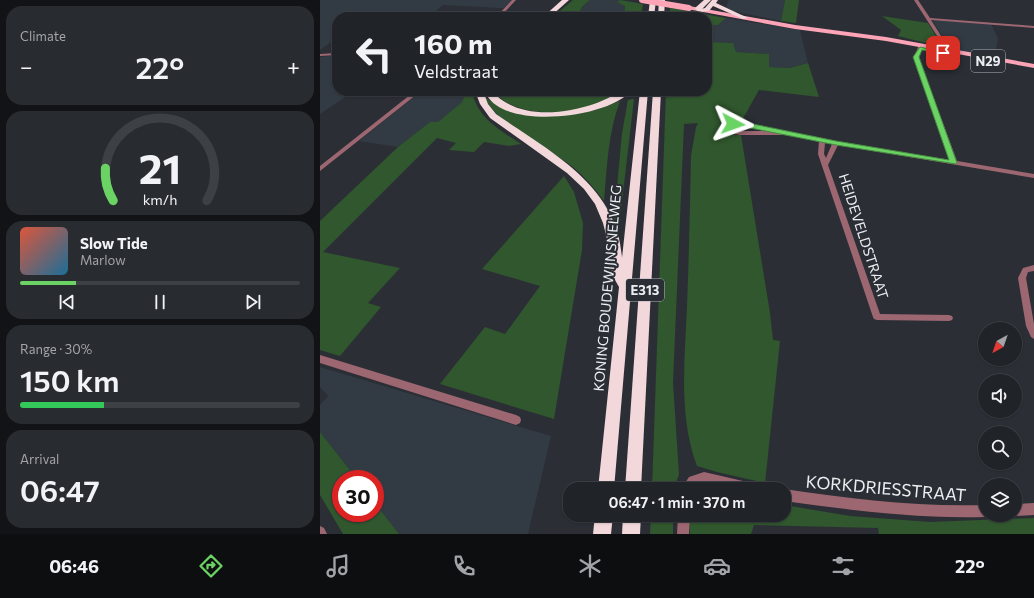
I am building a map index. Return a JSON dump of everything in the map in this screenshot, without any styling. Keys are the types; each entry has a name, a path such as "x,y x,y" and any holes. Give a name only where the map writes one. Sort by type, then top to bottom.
{"highway":[{"path":"543,12 556,0"},
{"path":"552,12 566,0"},
{"path":"652,12 653,0"},
{"path":"661,12 662,0"},
{"path":"702,10 712,1 743,18"},
{"path":"481,96 484,104 493,116 570,171 594,196 609,223 616,251 617,273 625,287"},
{"path":"492,96 506,107 529,113 550,114 592,109 610,102 619,96"},
{"name":"KONING BOUDEWIJNSNELWEG","path":"607,482 644,96"},
{"name":"E313","path":"634,482 657,96"},
{"path":"602,534 603,522"},
{"path":"631,534 632,522"}],"main road":[{"name":"N29","path":"642,0 743,18 873,38 1034,68"}],"street":[{"path":"503,12 514,0"},
{"path":"916,0 943,42 943,51"},
{"path":"929,19 1034,27"},
{"path":"921,47 916,57 954,163"},
{"path":"320,55 332,54"},
{"path":"320,169 412,96"},
{"path":"786,133 740,133 734,132 731,128 733,124 738,123 836,143 1034,176"},
{"path":"823,140 821,154 826,164"},
{"path":"826,164 836,143"},
{"name":"HEIDEVELDSTRAAT","path":"826,164 877,317 949,318"},
{"path":"1034,268 1026,269 1022,278 1030,326 1034,335"},
{"path":"320,359 516,420"},
{"path":"692,482 704,477 726,482"},
{"name":"KORKDRIESSTRAAT","path":"791,497 870,507 961,512 978,511"},
{"path":"1022,510 1034,509"},
{"path":"684,522 684,534"}],"shaded area":[{"path":"320,0 512,0 504,8 443,5 435,12 332,12 332,42 320,50"},
{"path":"590,0 620,0 618,2 625,6 624,12 580,12"},
{"path":"729,0 785,0 781,21 732,11 726,7"},
{"path":"726,18 800,30 808,63 790,68 769,67 768,54 736,52 732,43 712,42 712,26 718,25"},
{"path":"933,21 991,24 998,38 995,57 949,49"},
{"path":"332,56 332,96 347,96 320,114 320,57"},
{"path":"416,96 464,96 462,102 438,122 430,122 398,147 359,141"},
{"path":"320,367 551,436 528,534 399,534 384,515 384,470 350,470 320,432 320,405 328,396 320,387"}],"green space":[{"path":"573,0 590,0 582,7 580,12 559,12"},
{"path":"620,0 643,4 642,12 624,12 625,6 617,2"},
{"path":"785,0 799,0 796,23 781,21"},
{"path":"670,8 692,12 670,12"},
{"path":"712,16 726,18 718,25 712,26"},
{"path":"882,16 928,23 941,44 938,46 898,36 901,30"},
{"path":"712,42 733,43 736,52 769,54 769,67 790,68 808,63 819,97 759,90 742,120 728,117 726,122 728,135 741,135 770,313 773,340 780,341 765,482 717,472 697,466 691,447 685,407 684,366 691,156 698,123 684,124 673,383 679,474 676,482 652,482 666,96 712,96"},
{"path":"464,96 474,96 479,109 484,116 505,134 521,144 509,146 484,142 474,152 449,150 456,143 437,138 323,252 400,268 368,303 381,307 340,356 320,350 320,221 398,147 430,122 438,122 462,102"},
{"path":"498,96 611,96 594,105 564,112 532,111 502,100"},
{"path":"485,97 500,107 514,112 567,115 596,110 620,101 610,138 604,201 590,183 573,167 499,117 490,107"},
{"path":"634,99 620,218 617,222 614,219 622,133 628,100"},
{"path":"564,176 574,192 583,223 582,250 554,419 440,384 485,327 505,334 540,286 482,269"},
{"path":"320,432 350,470 332,470 332,515 320,495"},
{"path":"791,506 850,516 930,522 978,520 978,522 1022,522 1022,518 1034,518 1034,534 879,534 878,528 754,525 751,534 690,534 689,522 791,522"},
{"path":"384,515 399,534 343,534 336,522 384,522"},
{"path":"651,522 673,522 673,534 650,534"}],"route":[{"path":"733,124 738,123 836,143 954,163 916,57 920,48 943,53"}]}
